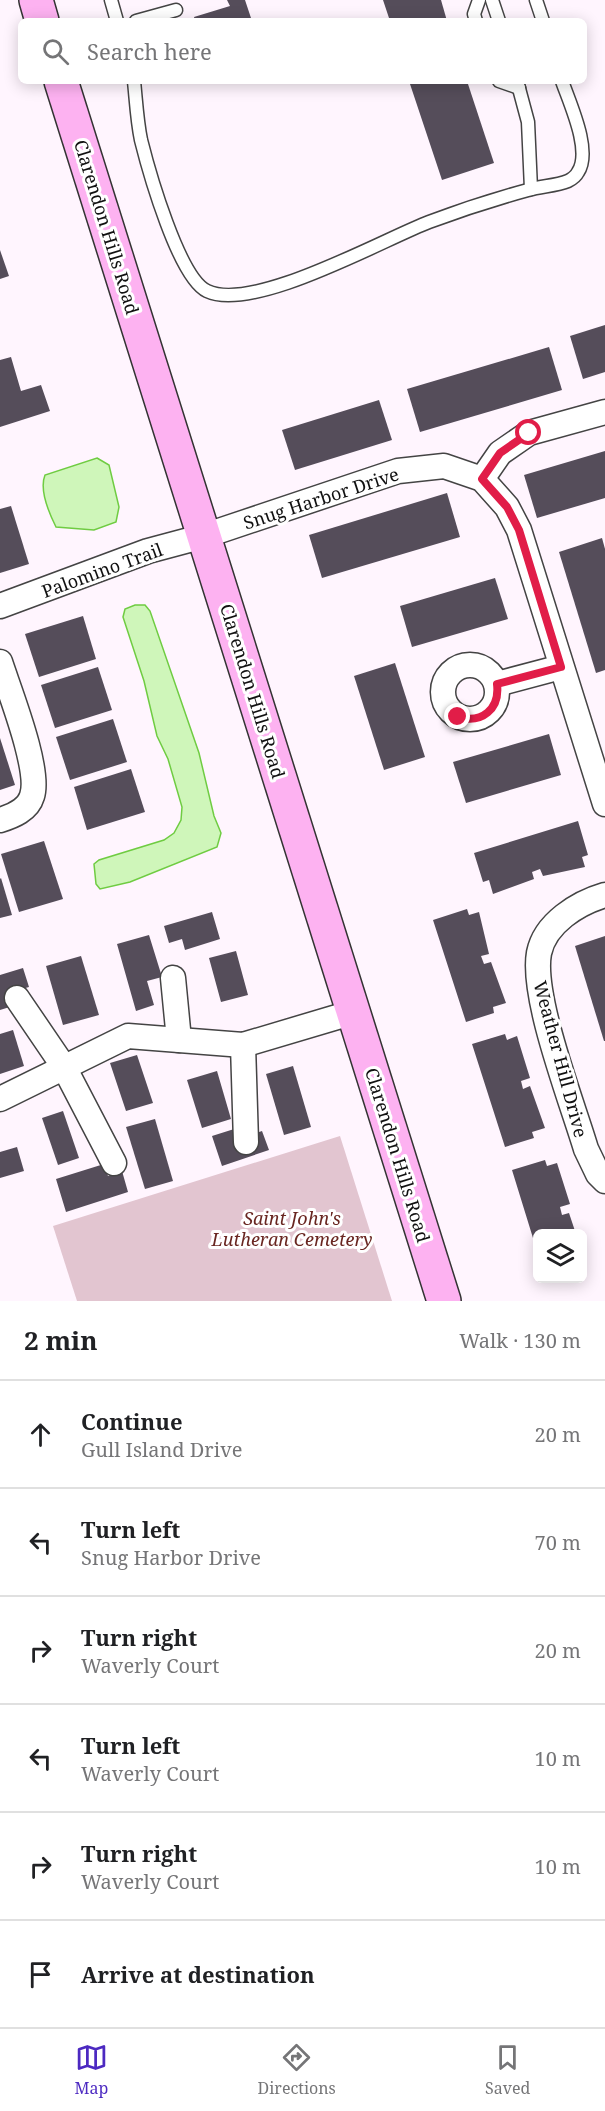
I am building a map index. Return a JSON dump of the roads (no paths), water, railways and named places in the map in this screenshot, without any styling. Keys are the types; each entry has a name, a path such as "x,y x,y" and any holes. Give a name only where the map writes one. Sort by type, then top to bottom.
{"street":[{"path":"36,0 41,18"},
{"name":"Clarendon Hills Road","path":"62,84 444,1301"},
{"path":"482,479 500,453 529,433 605,412"},
{"name":"Snug Harbor Drive","path":"204,536 398,471 444,466 482,479 507,507 519,530 605,804"},
{"name":"Palomino Trail","path":"0,606 148,551 204,536"},
{"path":"0,662 31,762 34,783 32,797 25,808 0,820"},
{"path":"497,684 561,667"},
{"name":"Weather Hill Drive","path":"605,895 585,900 556,922 539,951 537,981 586,1149 598,1174 605,1180"},
{"path":"173,978 179,1040"},
{"path":"17,998 64,1067 114,1163"},
{"path":"0,1099 128,1036 243,1045 354,1012"},
{"path":"243,1045 246,1143"}],"lane":[{"path":"111,0 116,18"},
{"path":"475,18 474,14 479,0"},
{"path":"492,0 498,18"},
{"path":"536,0 542,18"},
{"path":"147,18 176,10"},
{"path":"134,84 141,138 164,217 194,281 206,291 218,295 233,295 282,285 317,273 437,219 531,189 570,180 578,174 583,164 583,148 563,84"},
{"path":"518,85 528,122 531,189"}],"park label":[{"name":"Saint John's Lutheran Cemetery","path":"292,1228"}]}
